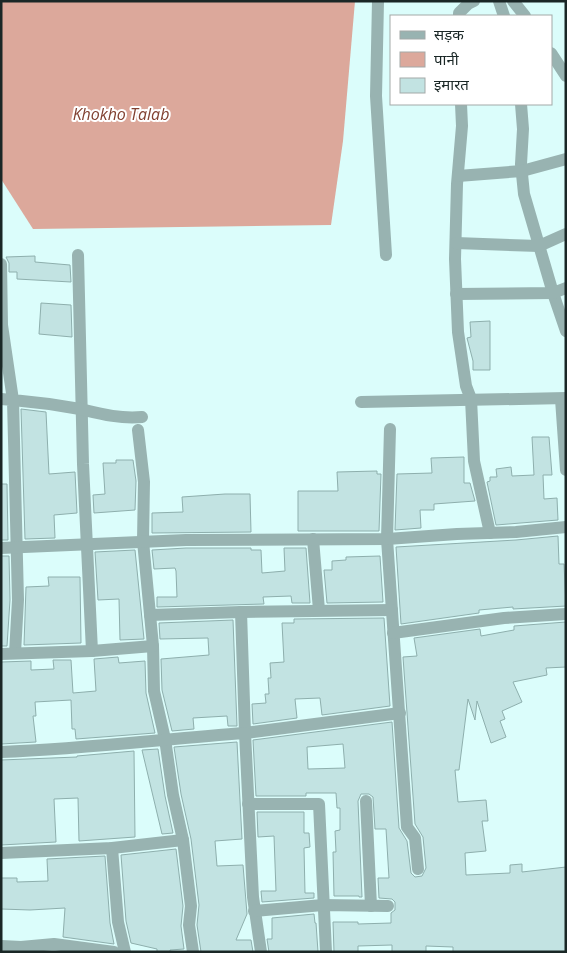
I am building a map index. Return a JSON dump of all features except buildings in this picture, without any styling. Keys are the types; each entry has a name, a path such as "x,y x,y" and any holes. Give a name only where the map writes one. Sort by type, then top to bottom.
{"street":[{"path":"378,1 376,96 386,255"},
{"path":"459,15 468,4 474,1"},
{"path":"499,1 504,15"},
{"path":"513,1 524,15"},
{"path":"552,55 566,76"},
{"path":"461,105 462,126 456,243 456,294 459,341 466,386 471,399 474,461 490,533"},
{"path":"521,105 524,129 520,164 524,194 566,331"},
{"path":"458,176 522,171 566,159"},
{"path":"456,243 539,246 566,234"},
{"path":"78,255 92,651"},
{"path":"1,264 2,325 17,547 18,600 15,653"},
{"path":"456,294 553,293 566,288"},
{"path":"361,402 563,398 566,470"},
{"path":"7,399 44,402 110,417 127,418 140,424 144,482 143,541 153,646 154,691 165,739 173,795 183,840 191,906 189,925 193,952"},
{"path":"390,429 387,539 408,827 415,838 418,869"},
{"path":"1,548 143,541 387,539 516,532 566,527"},
{"path":"313,539 319,610"},
{"path":"150,615 319,610 392,610"},
{"path":"241,612 254,911 261,952"},
{"path":"393,633 504,618 566,614"},
{"path":"1,654 92,651 153,646"},
{"path":"1,752 99,747 165,739 245,733 400,713"},
{"path":"366,801 371,906"},
{"path":"248,804 319,804 326,952"},
{"path":"1,853 112,848 183,840"},
{"path":"112,848 118,922 125,952"},
{"path":"254,911 323,905 388,906"},
{"path":"1,946 54,944 114,952"}],"water":[{"name":"Khokho Talab","path":"1,1 355,1 343,141 331,225 33,229 1,179"}]}
